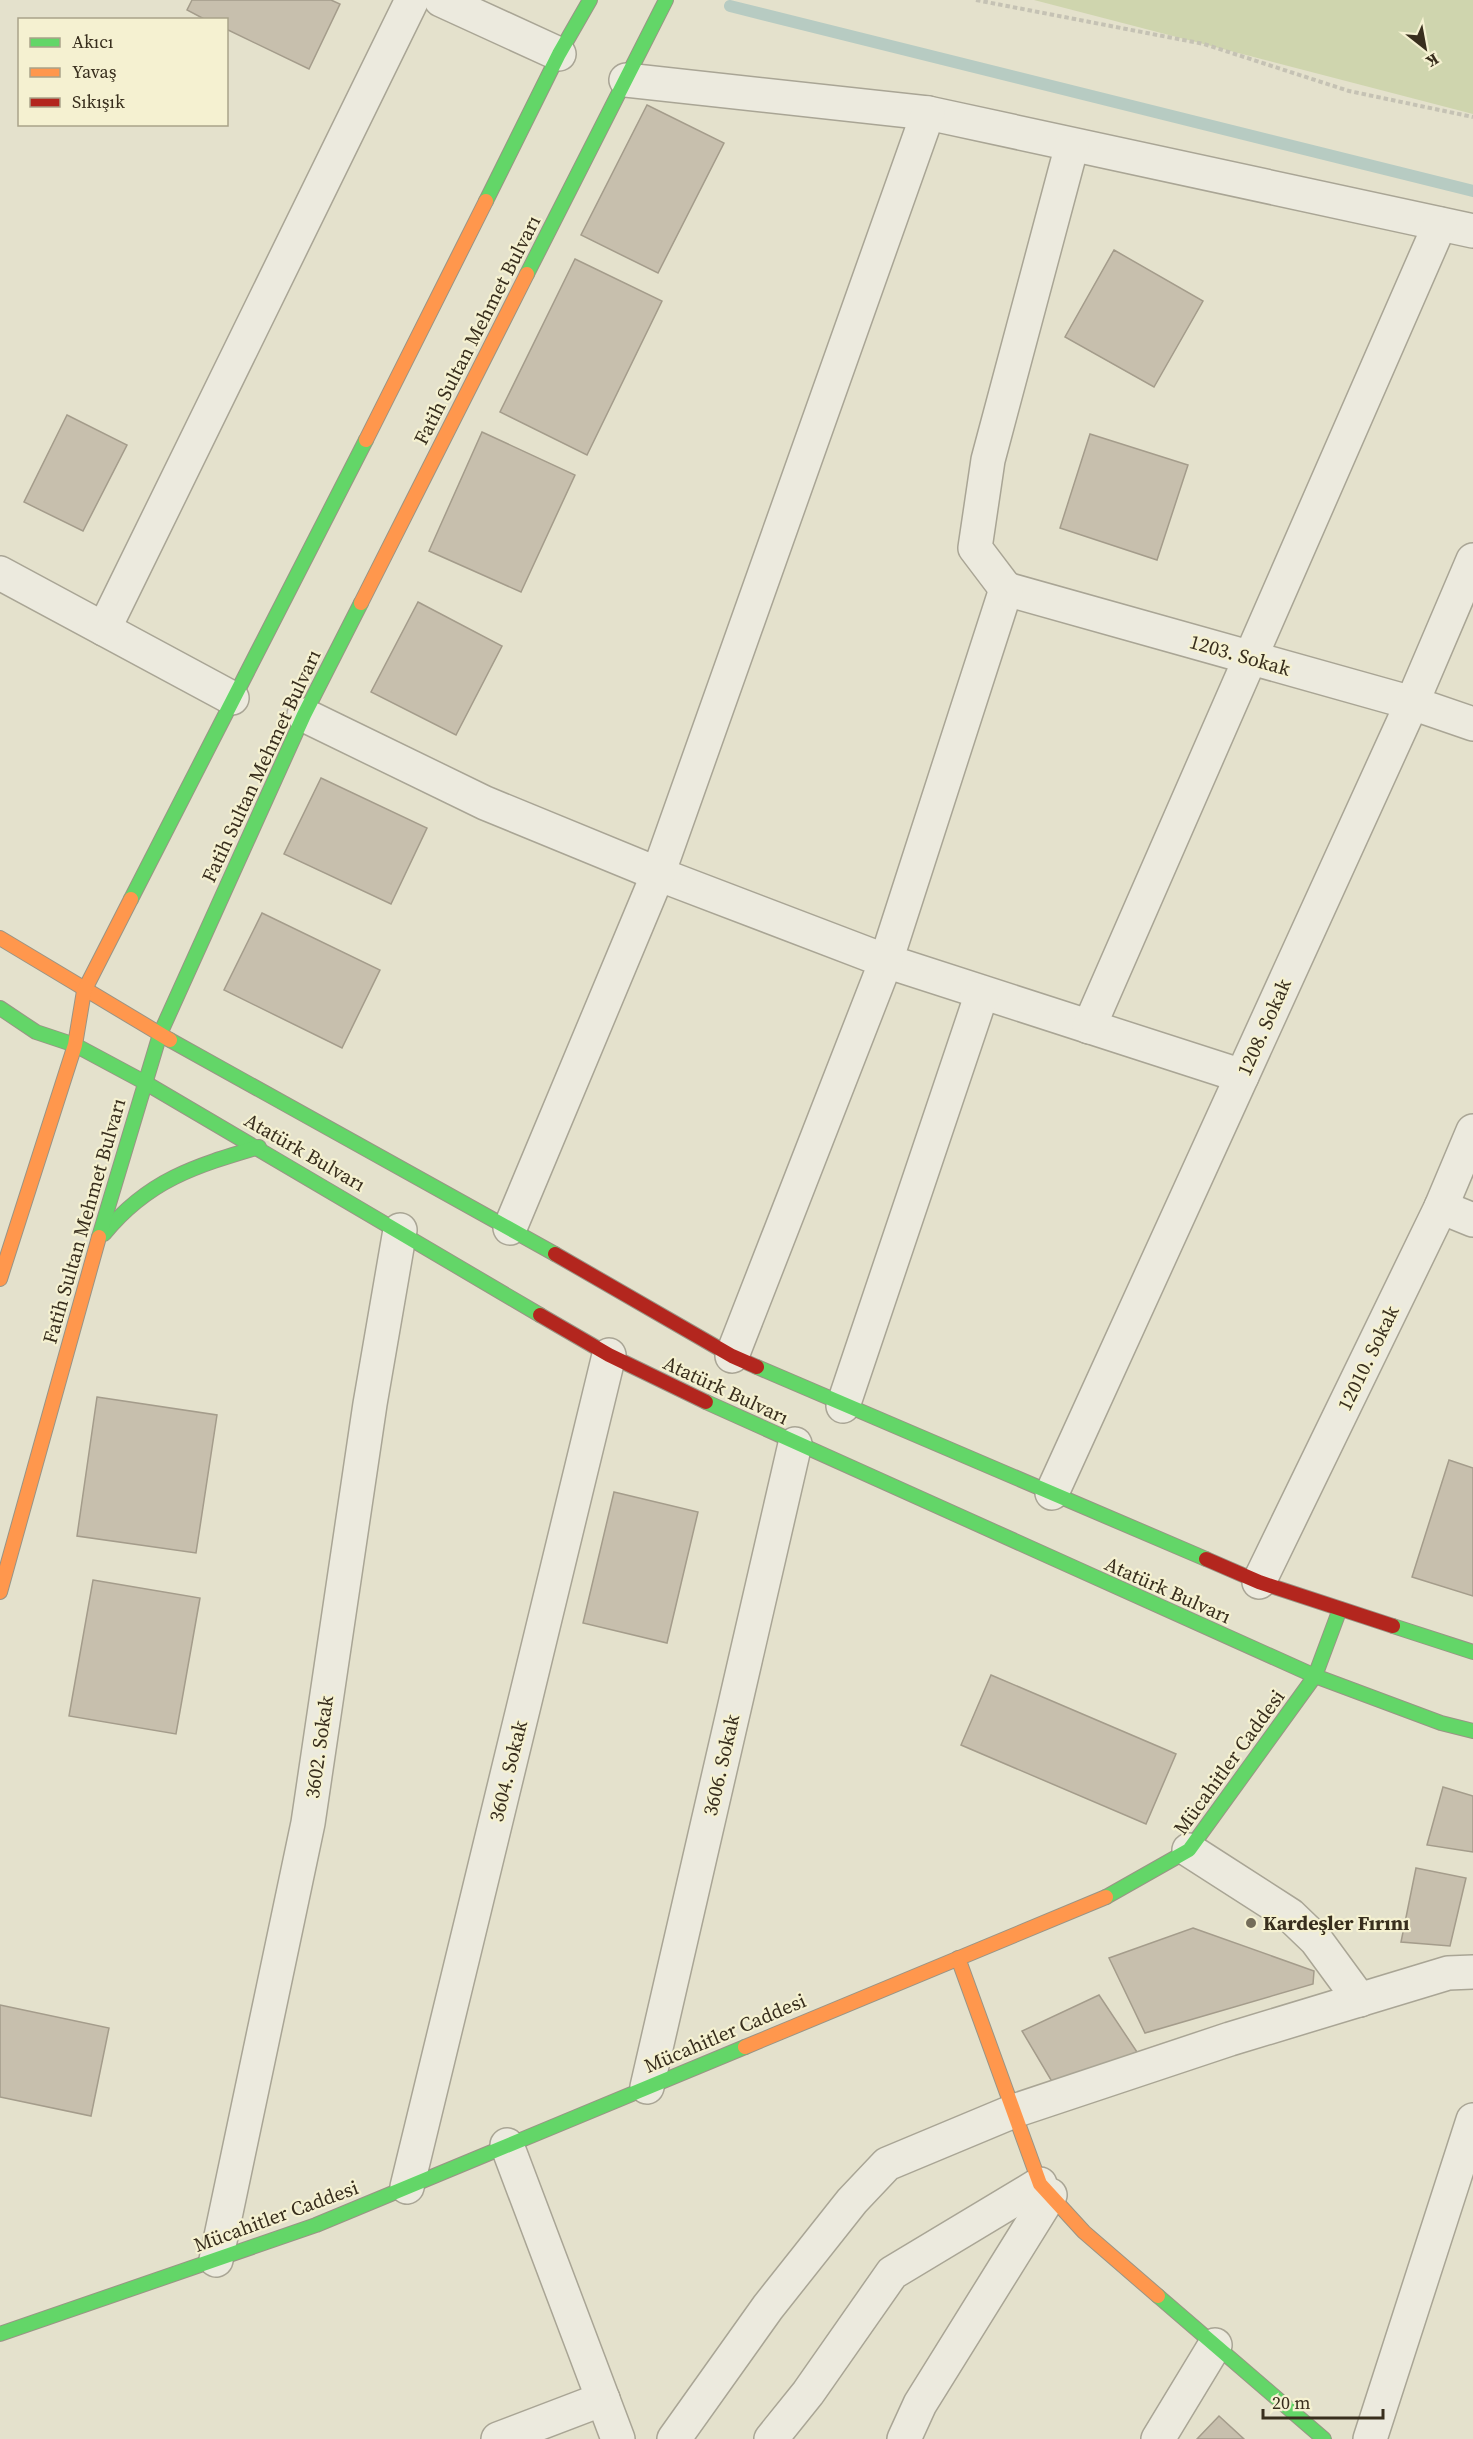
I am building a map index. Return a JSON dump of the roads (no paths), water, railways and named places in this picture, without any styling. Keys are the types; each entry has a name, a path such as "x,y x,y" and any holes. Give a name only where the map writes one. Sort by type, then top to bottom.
{"street":[{"path":"104,629 412,0"},
{"path":"441,0 559,54"},
{"path":"0,1279 75,1046 84,990 352,467 559,54 590,0"},
{"name":"Fatih Sultan Mehmet Bulvarı","path":"0,1592 97,1243 160,1034 304,715 666,0"},
{"path":"626,80 928,113 1473,231"},
{"path":"510,1228 658,874 928,113"},
{"path":"732,1356 886,961 1006,589 975,548 988,460 1072,145"},
{"path":"1089,1027 1440,224"},
{"name":"1208. Sokak","path":"1052,1493 1412,703 1473,560"},
{"path":"0,573 232,698"},
{"name":"1203. Sokak","path":"1006,589 1412,703 1473,724"},
{"path":"304,715 485,803 658,874 886,961 1242,1077"},
{"name":"Atatürk Bulvarı","path":"0,938 160,1034 510,1228 732,1356 843,1406 1259,1582 1473,1652"},
{"path":"843,1406 982,993"},
{"name":"Atatürk Bulvarı","path":"0,1008 36,1032 75,1046 259,1147 609,1355 795,1444 1315,1676 1441,1724 1473,1731"},
{"name":"12010. Sokak","path":"1259,1582 1442,1207 1473,1131"},
{"path":"97,1243 119,1214 140,1194 185,1170 259,1147"},
{"path":"1442,1207 1473,1220"},
{"name":"3602. Sokak","path":"216,2260 308,1823 370,1404 400,1230"},
{"name":"3604. Sokak","path":"407,2187 609,1355"},
{"name":"3606. Sokak","path":"647,2087 795,1444"},
{"name":"Mücahitler Caddesi","path":"0,2334 316,2225 1119,1891 1189,1850 1315,1676 1340,1609"},
{"path":"1189,1850 1290,1915 1316,1940 1360,2000"},
{"path":"958,1958 1045,2189 1084,2232 1324,2439"},
{"path":"674,2439 768,2307 852,2201 887,2164 1014,2111 1230,2039 1448,1973 1473,1972"},
{"path":"1370,2439 1473,2120"},
{"path":"507,2145 618,2439"},
{"path":"771,2439 808,2393 892,2273 1045,2189"},
{"path":"904,2439 920,2404 1045,2189"},
{"path":"1158,2439 1215,2345"},
{"path":"498,2439 603,2399"}],"waterway":[{"path":"730,6 1473,191"}],"place":[{"name":"Kardeşler Fırını","path":"1251,1923"}]}
